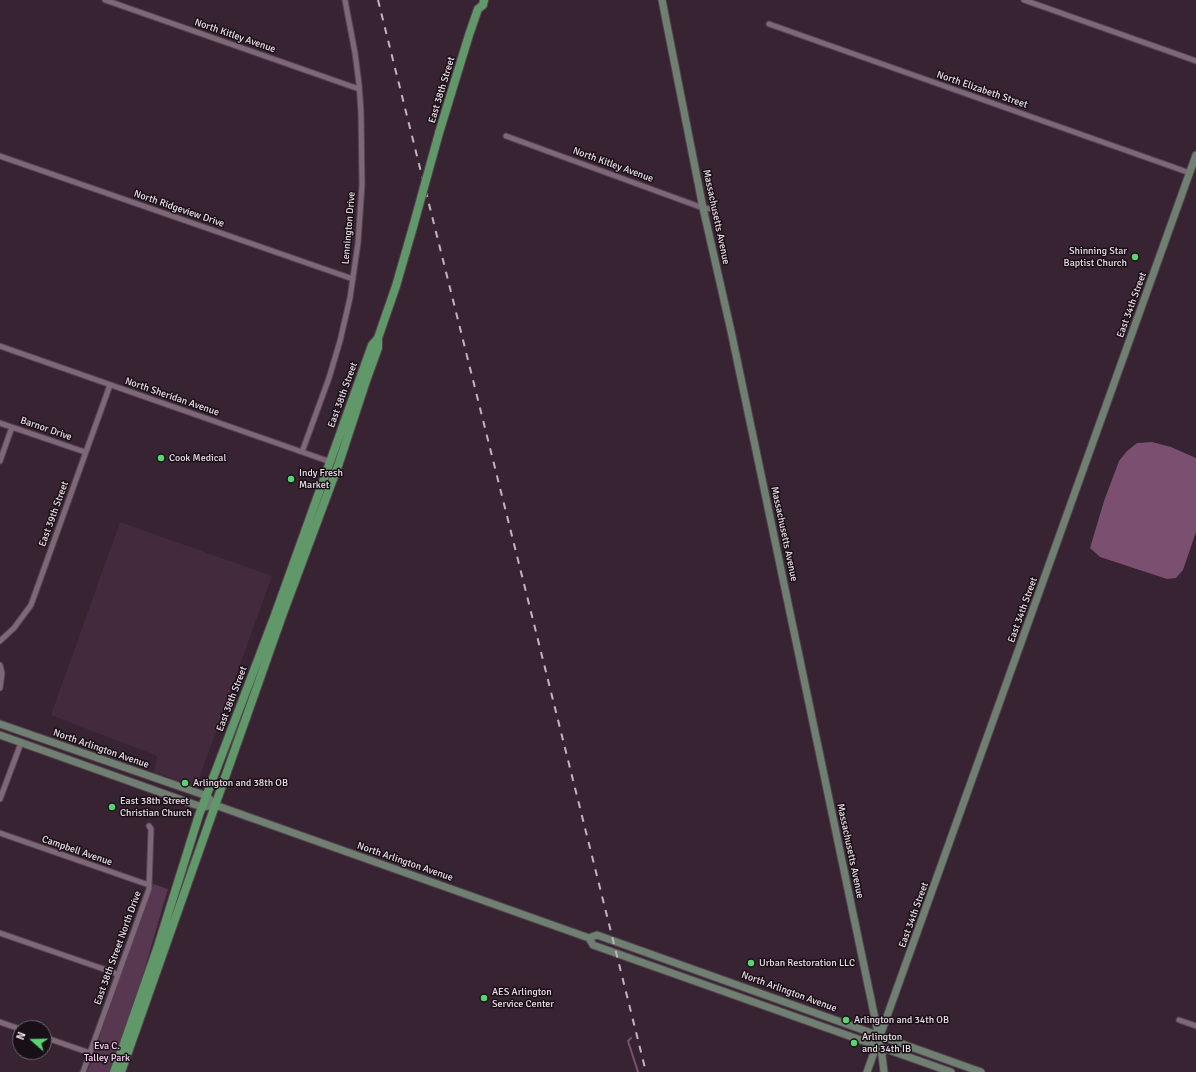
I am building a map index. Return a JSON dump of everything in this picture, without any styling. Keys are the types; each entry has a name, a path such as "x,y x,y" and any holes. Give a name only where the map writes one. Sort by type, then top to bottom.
{"main road":[{"name":"East 38th Street","path":"478,0 478,9"},
{"name":"East 38th Street","path":"114,1072 158,946 181,872 226,741 378,348 378,338 396,286 460,63 478,9 484,0"},
{"name":"Massachusetts Avenue","path":"662,0 704,208 733,338 879,1041 884,1072"},
{"name":"East 34th Street","path":"868,1072 1196,155"},
{"name":"East 38th Street","path":"121,1072 306,550 335,462"},
{"name":"North Arlington Avenue","path":"0,724 207,796"},
{"name":"North Arlington Avenue","path":"0,736 203,807 215,806 589,938 597,935 879,1041 951,1072"},
{"path":"207,796 215,806"},
{"name":"North Arlington Avenue","path":"589,938 593,945 879,1041 981,1072"}],"street":[{"name":"North Kitley Avenue","path":"105,0 359,89"},
{"name":"Lennington Drive","path":"302,452 337,352 347,312 358,242 362,185 359,89 352,34 344,0"},
{"path":"1024,0 1196,61"},
{"name":"North Elizabeth Street","path":"769,24 1190,173"},
{"name":"North Kitley Avenue","path":"506,136 704,208 715,209"},
{"name":"North Ridgeview Drive","path":"0,156 353,279"},
{"name":"North Sheridan Avenue","path":"0,346 302,452 335,462"},
{"name":"East 39th Street","path":"0,641 14,628 31,605 110,385"},
{"name":"Barnor Drive","path":"0,422 85,452"},
{"path":"0,461 12,427"},
{"path":"0,664 2,676 0,688"},
{"path":"0,799 21,743"},
{"name":"East 38th Street North Drive","path":"84,1072 149,885 151,829 149,826"},
{"name":"Campbell Avenue","path":"0,833 149,885"},
{"path":"0,933 118,974"},
{"path":"1179,1020 1196,1026"},
{"path":"0,1022 12,1026"},
{"path":"52,1040 90,1053"}],"shaded area":[{"path":"1152,442 1171,447 1196,458 1196,532 1183,570 1176,578 1167,579 1100,557 1090,548 1104,501 1119,461 1127,451 1137,443"},
{"path":"120,522 272,576 196,787 154,772 157,756 51,715"}],"green space":[{"name":"Eva C. Talley Park","path":"153,884 168,889 112,1072 87,1072"}],"waterway":[{"path":"631,1038 628,1041 638,1072"}],"railway":[{"path":"378,0 646,1072"}],"place":[{"name":"Shinning Star Baptist Church","path":"1135,257"},
{"name":"Cook Medical","path":"161,458"},
{"name":"Indy Fresh Market","path":"291,479"},
{"name":"Arlington and 38th OB","path":"185,783"},
{"name":"East 38th Street Christian Church","path":"112,807"},
{"name":"Urban Restoration LLC","path":"751,963"},
{"name":"AES Arlington Service Center","path":"484,998"},
{"name":"Arlington and 34th OB","path":"846,1020"},
{"name":"Arlington and 34th IB","path":"854,1043"}]}
